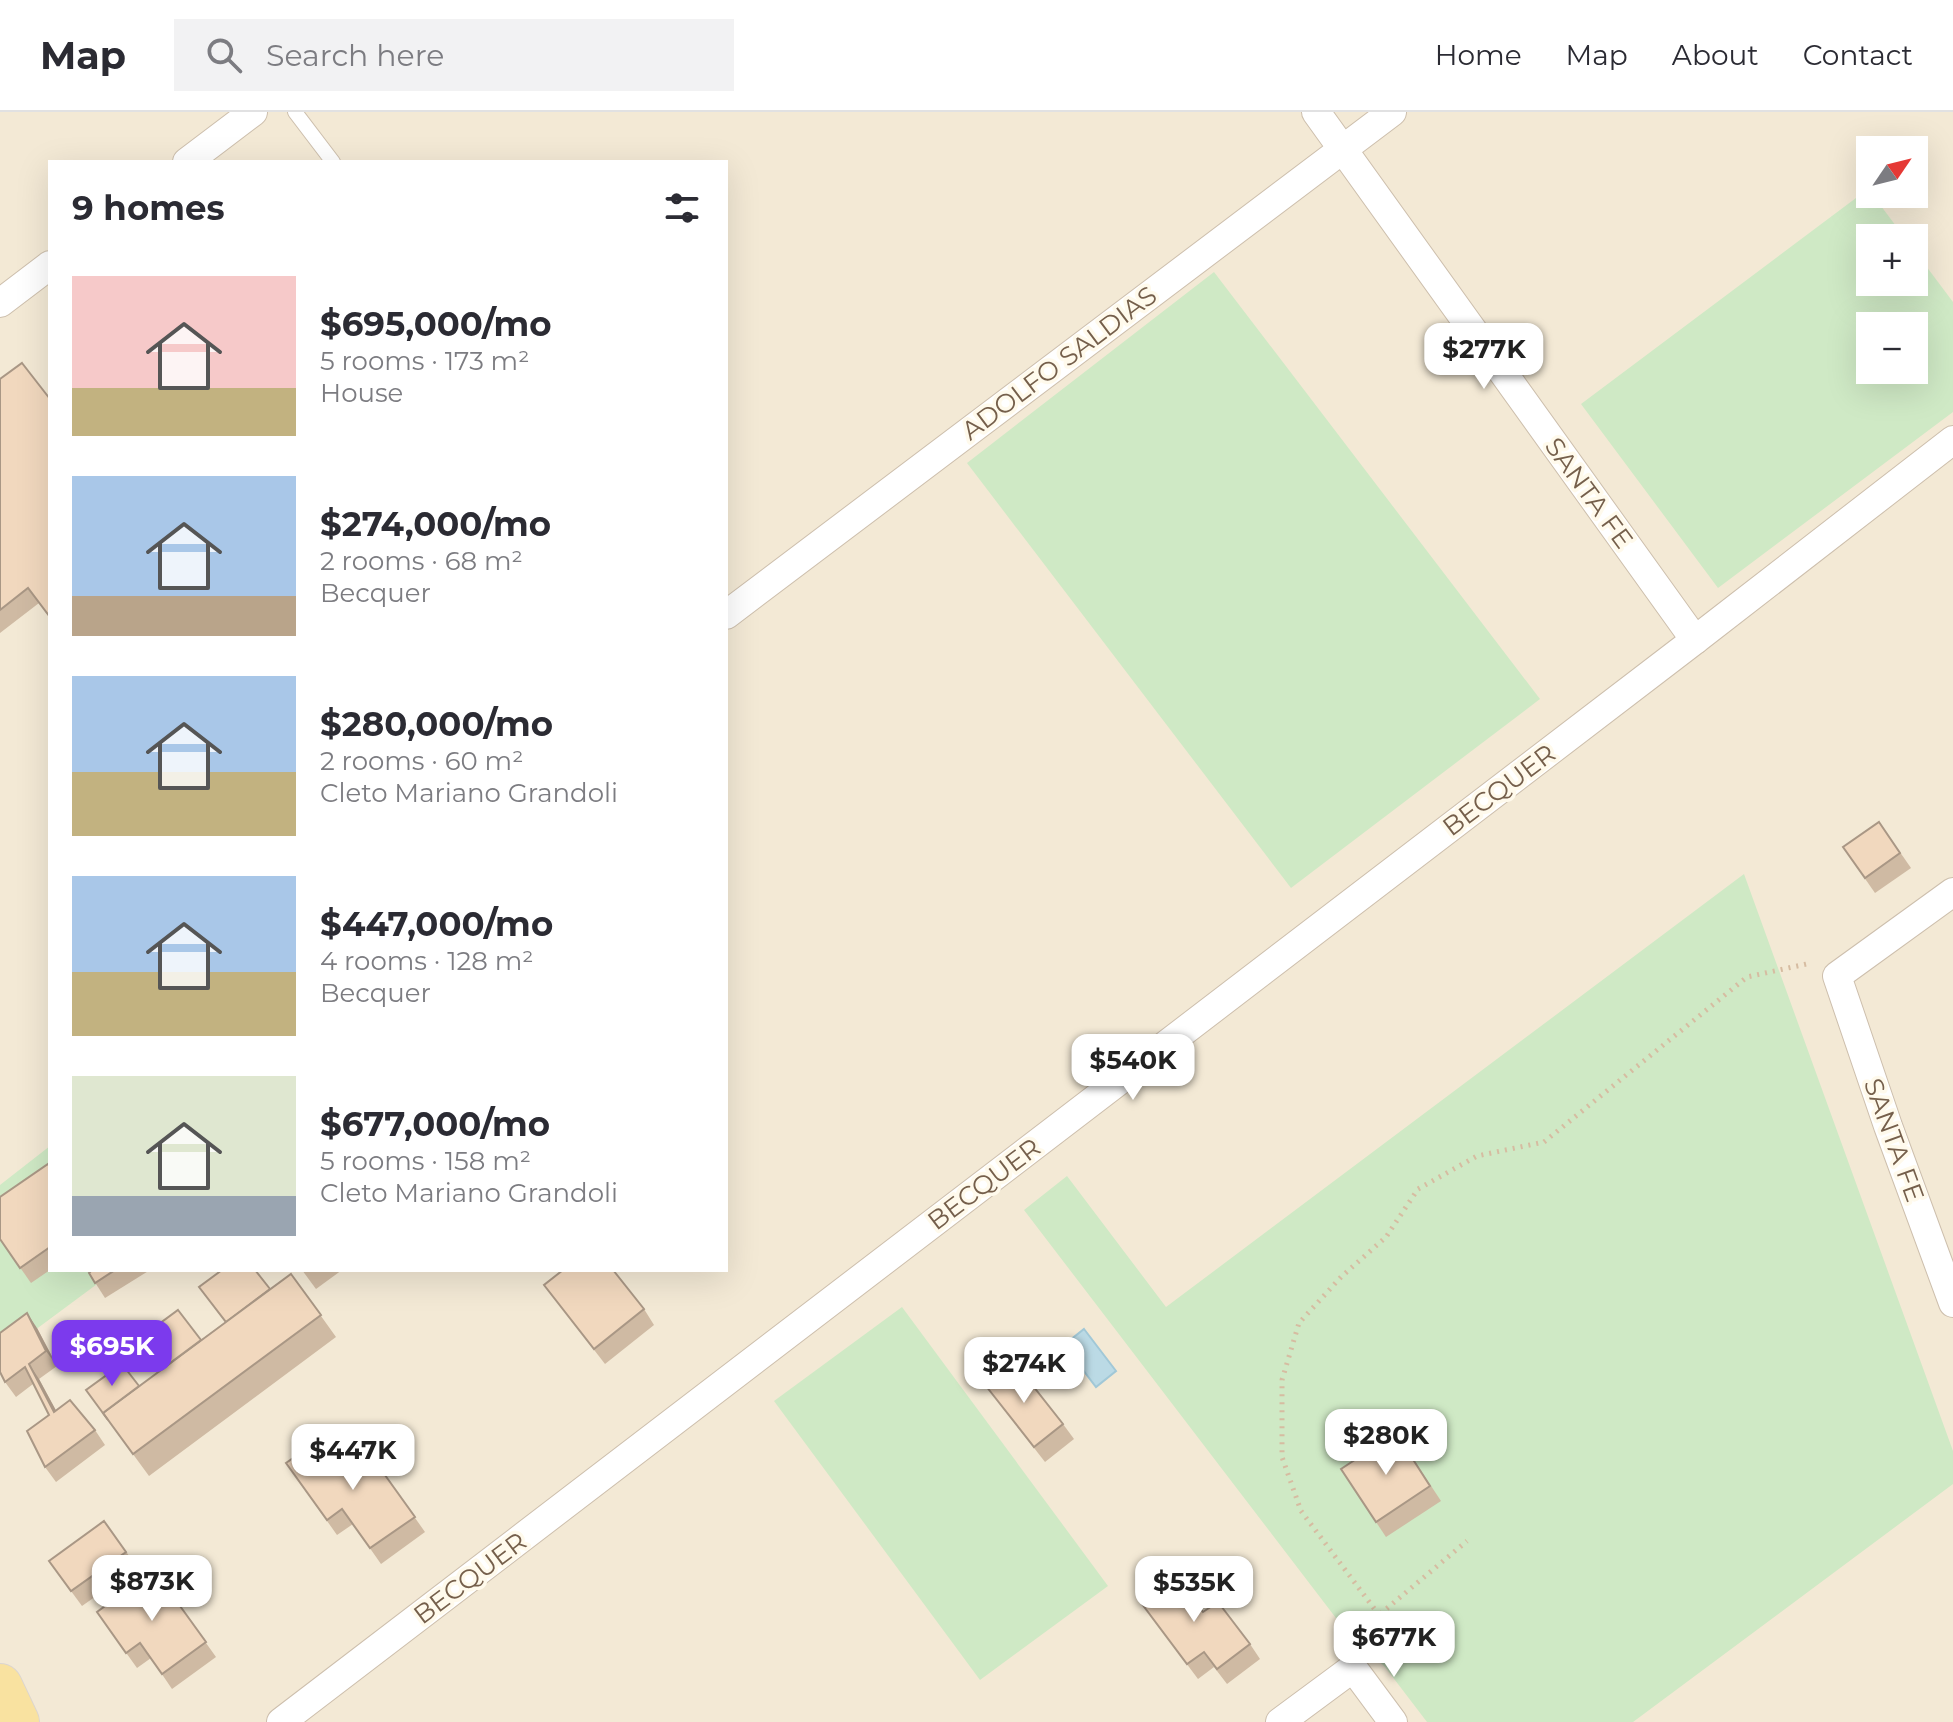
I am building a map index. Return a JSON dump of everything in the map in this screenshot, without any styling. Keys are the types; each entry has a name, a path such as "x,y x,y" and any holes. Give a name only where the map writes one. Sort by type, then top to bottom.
{"main road":[{"path":"0,1686 17,1722"}],"street":[{"path":"190,160 253,112"},
{"name":"SANTA FE","path":"1316,112 1695,640"},
{"name":"ADOLFO SALDIAS","path":"728,613 1392,112"},
{"path":"0,303 48,267"},
{"name":"BECQUER","path":"281,1722 1953,440"},
{"path":"1837,976 1953,892"},
{"name":"SANTA FE","path":"1837,976 1953,1303"},
{"path":"1280,1722 1353,1668 1393,1722"}],"lane":[{"path":"295,112 331,160"}],"path":[{"path":"1379,1615 1301,1511 1282,1457 1282,1380 1299,1323 1341,1277 1386,1237 1418,1189 1477,1156 1544,1142 1747,977 1810,962 1837,976"},
{"path":"1353,1668 1379,1615 1467,1541"}],"shaded area":[{"path":"0,112 1953,112 1953,1722 0,1722"}],"green space":[{"path":"1856,198 1856,208 1882,208 1894,224 1856,224 1856,296 1928,296 1928,269 1953,302 1953,412 1718,588 1581,404"},
{"path":"1214,272 1540,699 1291,888 967,463"},
{"path":"1744,874 1953,1451 1953,1484 1633,1722 1427,1722 1385,1667 1339,1622 1024,1210 1067,1176 1166,1307"},
{"path":"48,1148 48,1272 113,1272 0,1356 0,1185"},
{"path":"902,1307 1108,1586 980,1680 774,1401"}],"water":[{"path":"1084,1329 1116,1371 1096,1387 1064,1345"}],"building":[{"path":"22,363 48,396 48,614 28,588 0,610 0,379"},
{"path":"1879,822 1900,853 1865,878 1843,847"},
{"path":"48,1164 48,1248 20,1268 0,1239 0,1197"},
{"path":"90,1272 112,1272 95,1283"},
{"path":"219,1272 257,1272 270,1289 226,1322 199,1287"},
{"path":"560,1272 615,1272 644,1309 594,1349 544,1285"},
{"path":"291,1274 321,1315 133,1454 103,1413"},
{"path":"178,1310 201,1340 162,1369 140,1338"},
{"path":"27,1313 46,1351 29,1364 54,1412 70,1400 95,1430 45,1467 27,1431 49,1415 25,1367 5,1382 0,1372 0,1333"},
{"path":"1015,1363 1063,1424 1034,1447 986,1386"},
{"path":"122,1364 139,1386 103,1413 108,1420 86,1390"},
{"path":"1396,1433 1430,1486 1376,1522 1341,1469"},
{"path":"362,1443 415,1517 370,1548 342,1509 327,1520 286,1463 312,1445 328,1467"},
{"path":"104,1521 126,1552 71,1591 49,1561"},
{"path":"154,1570 206,1642 162,1674 140,1643 126,1653 97,1612"},
{"path":"1174,1574 1203,1612 1218,1602 1250,1644 1217,1669 1204,1652 1187,1664 1139,1600"}]}
